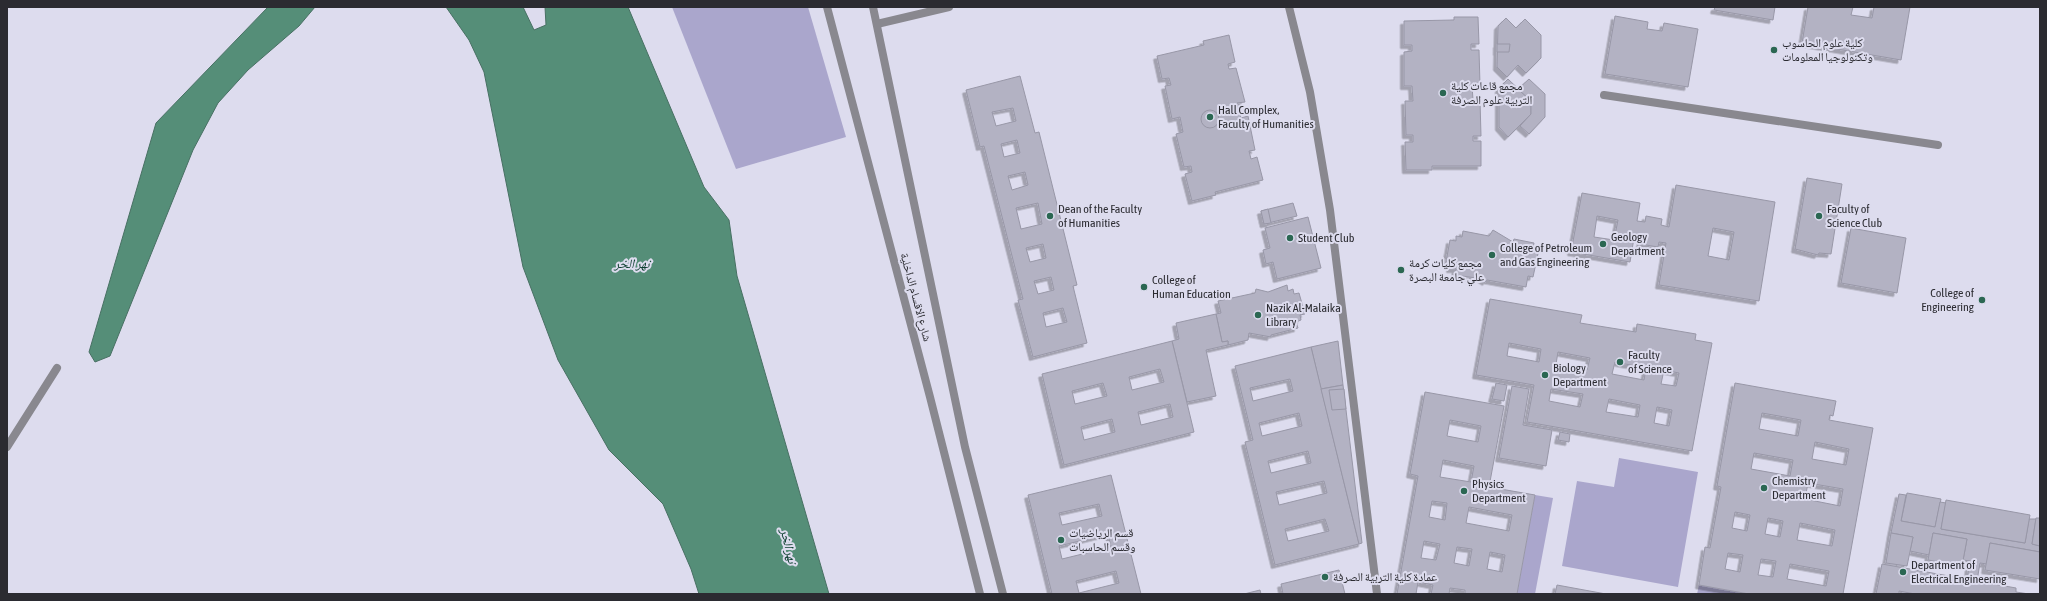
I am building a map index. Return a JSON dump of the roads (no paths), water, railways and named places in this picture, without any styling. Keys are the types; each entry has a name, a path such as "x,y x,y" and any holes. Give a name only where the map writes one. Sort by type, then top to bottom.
{"street":[{"name":"شارع الاقسام الداخلية","path":"827,7 930,397 980,594"},
{"name":"شارع الاقسام الداخلية","path":"873,7 966,447 1003,594"},
{"path":"877,24 948,7"},
{"path":"1289,7 1310,92 1330,210 1377,594"},
{"path":"1604,95 1938,145"},
{"path":"7,447 57,368"}],"water":[{"path":"268,7 315,7 299,26 248,70 218,103 193,150 110,356 95,362 89,352 156,123"},
{"name":"نهر الخر","path":"446,7 523,7 534,30 546,25 545,7 628,7 704,187 729,220 737,276 829,594 699,594 691,569 663,504 609,450 558,360 523,267 484,72 469,40"}],"place":[{"name":"كلية علوم الحاسوب وتكنولوجيا المعلومات","path":"1774,50"},
{"name":"مجمع قاعات كلية التربية علوم الصرفة","path":"1443,93"},
{"name":"Hall Complex, Faculty of Humanities","path":"1210,117"},
{"name":"Dean of the Faculty of Humanities","path":"1050,216"},
{"name":"Faculty of Science Club","path":"1819,216"},
{"name":"Student Club","path":"1290,238"},
{"name":"Geology Department","path":"1603,244"},
{"name":"College of Petroleum and Gas Engineering","path":"1492,255"},
{"name":"مجمع كليات كرمة علي جامعة البصرة","path":"1401,270"},
{"name":"College of Human Education","path":"1144,287"},
{"name":"College of Engineering","path":"1982,300"},
{"name":"Nazik Al-Malaika Library","path":"1258,315"},
{"name":"Faculty of Science","path":"1620,362"},
{"name":"Biology Department","path":"1545,375"},
{"name":"Chemistry Department","path":"1764,488"},
{"name":"Physics Department","path":"1464,491"},
{"name":"قسم الرياضيات وقسم الحاسبات","path":"1061,540"},
{"name":"Department of Electrical Engineering","path":"1903,572"},
{"name":"عمادة كلية التربية الصرفة","path":"1325,577"}]}
